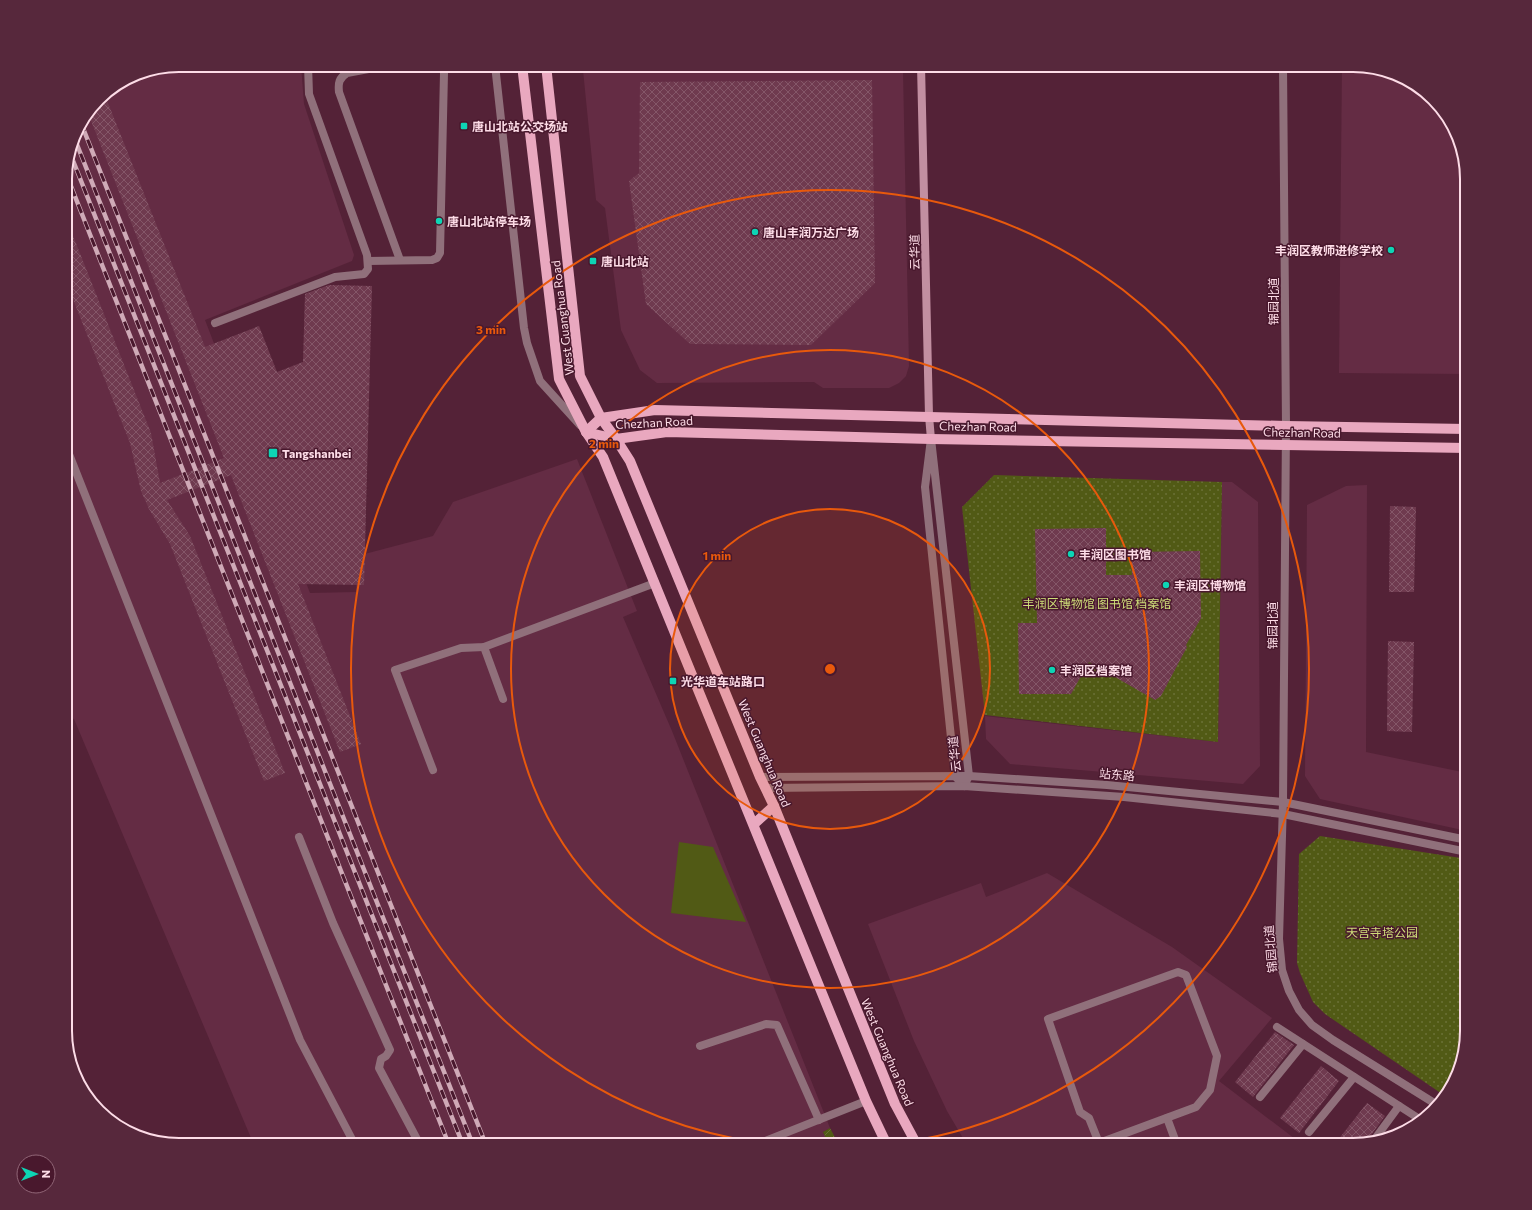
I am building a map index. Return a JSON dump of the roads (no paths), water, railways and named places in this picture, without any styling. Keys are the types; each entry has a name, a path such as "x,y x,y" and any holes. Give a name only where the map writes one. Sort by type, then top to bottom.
{"main road":[{"name":"West Guanghua Road","path":"523,72 559,379 586,432 603,457 866,1101 884,1138"},
{"name":"West Guanghua Road","path":"547,72 580,376 600,418 630,461 760,777 774,806 895,1104 913,1138"},
{"name":"云华道","path":"921,72 929,416 932,439"},
{"name":"Chezhan Road","path":"586,432 600,418 656,410 1286,426 1460,429"},
{"name":"Chezhan Road","path":"586,432 616,439 666,432 932,439 1460,448"},
{"path":"754,824 774,806"}],"street":[{"path":"215,324 335,277 364,274 368,269 367,255 309,94 308,72"},
{"path":"352,72 347,73 341,77 338,84 339,92 400,260"},
{"path":"368,261 432,260 437,258 440,253 444,72"},
{"path":"496,72 523,321 527,343 540,381 586,432"},
{"name":"锦园北道","path":"1283,72 1286,445 1283,814 1279,939 1282,970 1289,991 1299,1010 1312,1025 1333,1040 1433,1102"},
{"name":"云华道","path":"932,439 969,776 964,786 955,776 925,487 932,439"},
{"path":"72,462 300,1040 351,1138"},
{"path":"433,770 395,670 461,648 484,647 655,583"},
{"path":"484,647 503,699"},
{"name":"站东路","path":"760,777 969,776 1107,785 1283,802 1460,839"},
{"name":"站东路","path":"765,788 964,786 1124,798 1283,814 1460,851"},
{"path":"299,838 333,923 390,1050 386,1056 381,1059 379,1068 416,1138"},
{"path":"1097,1138 1089,1118 1080,1112 1048,1019 1178,972 1186,975 1217,1056 1210,1090 1196,1106 1114,1138"},
{"path":"700,1046 766,1024 777,1025 819,1120"},
{"path":"1277,1027 1416,1117"},
{"path":"1260,1097 1303,1044"},
{"path":"1308,1132 1354,1077"},
{"path":"773,1138 866,1101"},
{"path":"1378,1135 1399,1106"},
{"path":"1166,1118 1174,1138"}],"railway":[{"path":"84,130 483,1138"},
{"path":"77,146 470,1138"},
{"path":"73,162 460,1138"},
{"path":"72,189 446,1138"}],"place":[{"name":"唐山北站公交场站","path":"464,126"},
{"name":"唐山北站停车场","path":"439,221"},
{"name":"唐山丰润万达广场","path":"755,232"},
{"name":"丰润区教师进修学校","path":"1391,250"},
{"name":"唐山北站","path":"593,261"},
{"name":"Tangshanbei","path":"273,453"},
{"name":"丰润区图书馆","path":"1071,554"},
{"name":"丰润区博物馆","path":"1166,585"},
{"name":"丰润区档案馆","path":"1052,670"},
{"name":"光华道车站路口","path":"673,681"}],"park label":[{"name":"丰润区博物馆 图书馆 档案馆","path":"1097,603"},
{"name":"天宫寺塔公园","path":"1382,932"}]}
